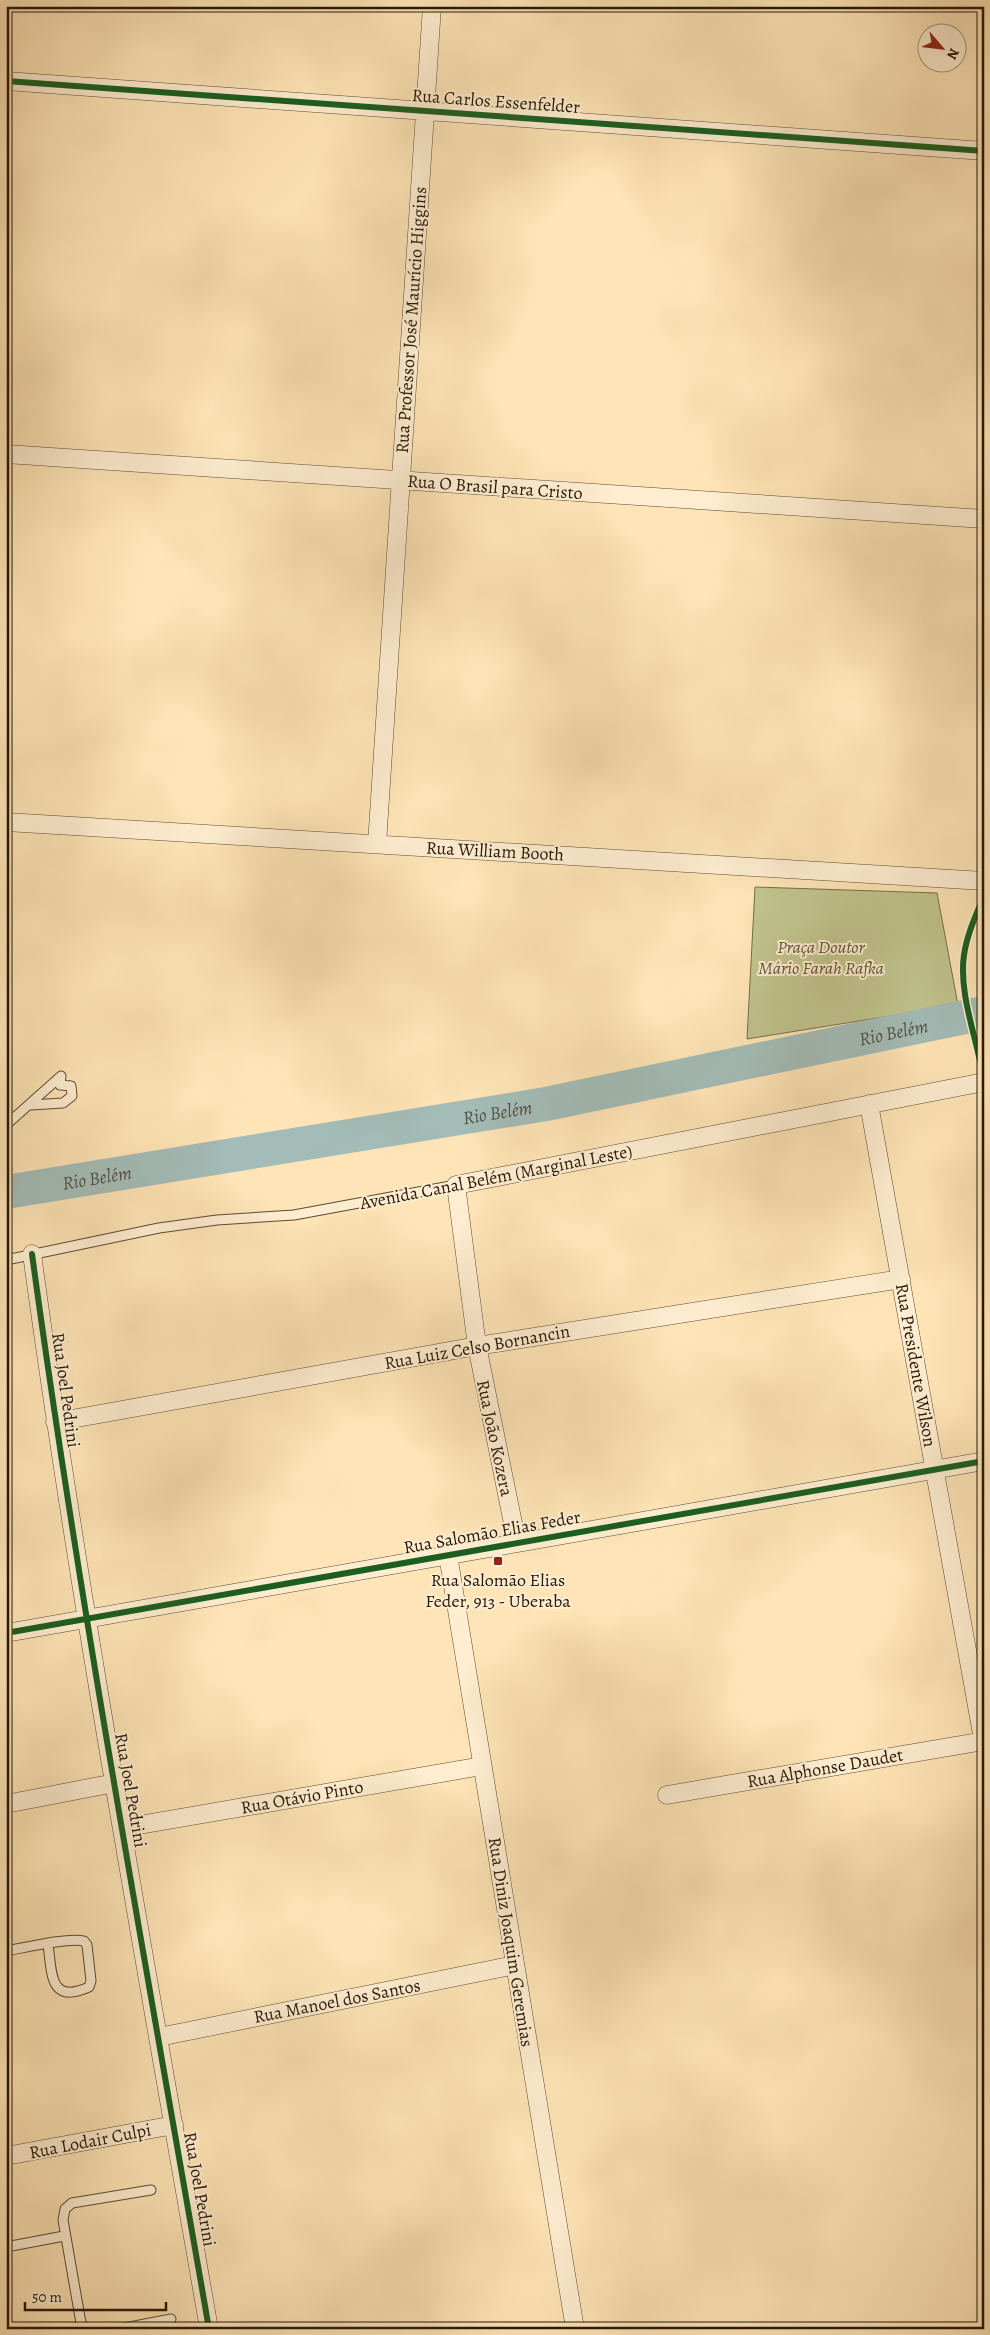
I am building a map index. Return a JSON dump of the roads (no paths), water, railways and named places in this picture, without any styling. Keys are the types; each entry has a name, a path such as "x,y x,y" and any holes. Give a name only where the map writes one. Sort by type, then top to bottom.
{"street":[{"name":"Rua Professor José Maurício Higgins","path":"377,844 432,6"},
{"name":"Rua Carlos Essenfelder","path":"6,81 984,152"},
{"name":"Rua O Brasil para Cristo","path":"6,454 984,519"},
{"name":"Rua William Booth","path":"6,822 984,881"},
{"name":"Avenida Canal Belém (Marginal Leste)","path":"456,1185 984,1082"},
{"name":"Rua Presidente Wilson","path":"870,1104 984,1742"},
{"name":"Rua João Kozera","path":"456,1185 477,1346 517,1543"},
{"name":"Rua Joel Pedrini","path":"32,1254 55,1422 86,1619 209,2329"},
{"name":"Rua Luiz Celso Bornancin","path":"55,1422 477,1346 901,1279"},
{"name":"Rua Salomão Elias Feder","path":"6,1633 984,1461"},
{"name":"Rua Diniz Joaquim Geremias","path":"448,1555 575,2329"},
{"name":"Rua Alphonse Daudet","path":"667,1795 984,1742"},
{"name":"Rua Otávio Pinto","path":"122,1828 482,1766"},
{"path":"6,1804 115,1783"},
{"name":"Rua Manoel dos Santos","path":"159,2037 514,1965"},
{"name":"Rua Lodair Culpi","path":"6,2156 174,2125"}],"lane":[{"path":"6,1125 31,1105 61,1076 60,1085 71,1086 72,1096 63,1103 31,1105"},
{"name":"Avenida Canal Belém (Marginal Leste)","path":"6,1260 159,1228 217,1220 294,1215 456,1185"},
{"path":"6,1951 48,1944 78,1939 84,1941 87,1945 91,1981 89,1987 64,1992 58,1990 54,1984 48,1944"},
{"path":"86,2329 81,2323 64,2236 63,2220 66,2209 72,2203 151,2190"},
{"path":"6,2247 64,2236"},
{"path":"119,2329 170,2319"}],"waterway":[{"name":"Rio Belém","path":"6,1192 546,1104 984,1013"}],"place":[{"name":"Rua Salomão Elias Feder, 913 - Uberaba","path":"498,1561"}],"park label":[{"name":"Praça Doutor Mário Farah Rafka","path":"821,958"}]}
